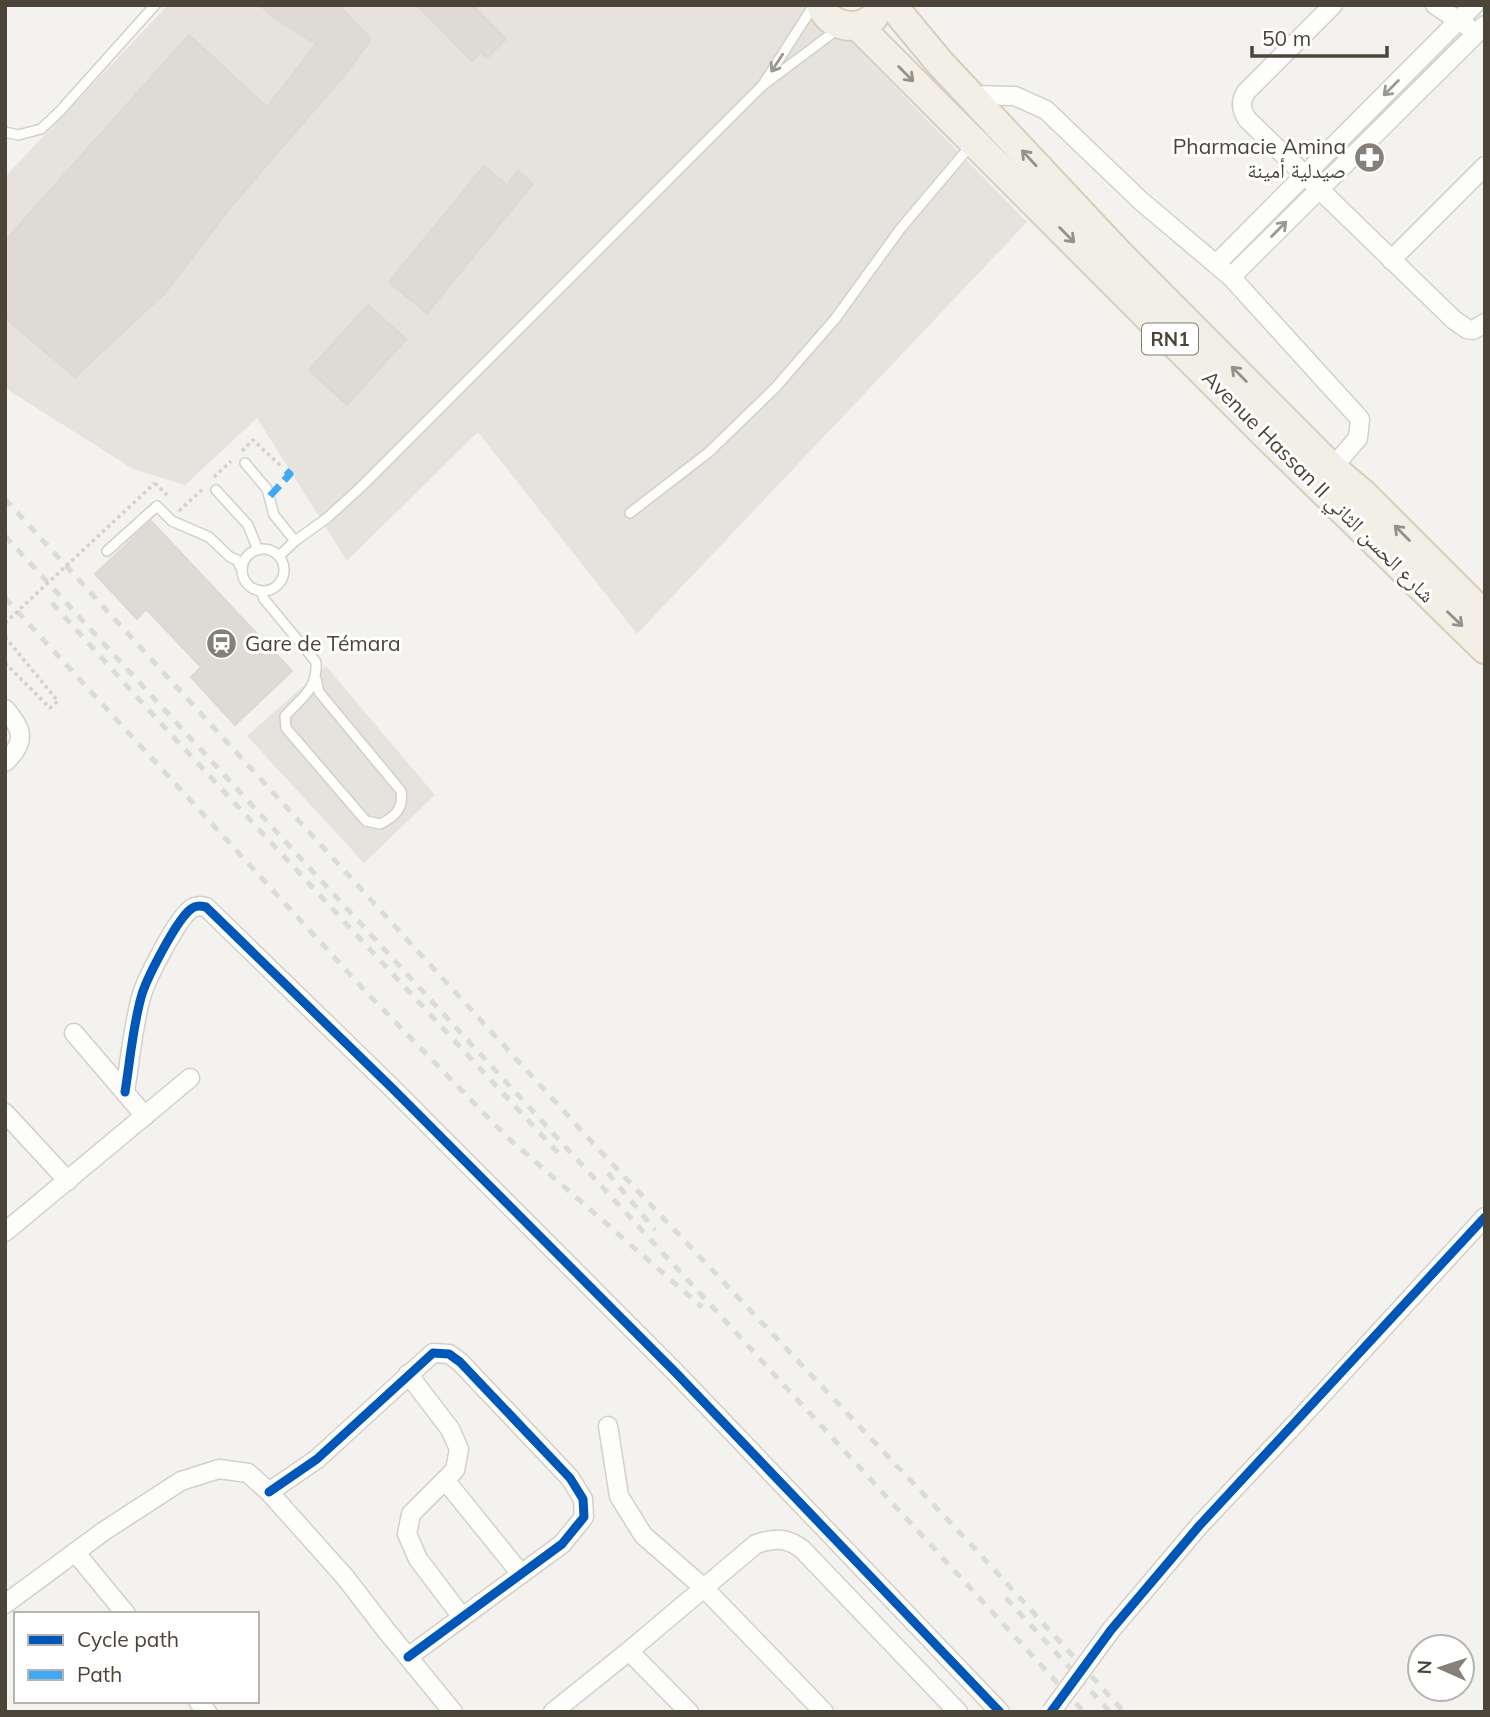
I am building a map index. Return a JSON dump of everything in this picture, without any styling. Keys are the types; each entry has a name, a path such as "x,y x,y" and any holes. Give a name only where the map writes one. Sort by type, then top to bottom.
{"main road":[{"name":"Avenue Hassan II شارع الحسن الثاني","path":"821,5 831,20 850,26 974,142 1266,435 1485,649"},
{"path":"850,26 868,22 876,16 882,5"},
{"name":"Avenue Hassan II شارع الحسن الثاني","path":"892,5 969,95 1119,254 1332,468 1363,494 1485,616"}],"street":[{"path":"1333,5 1242,98 1241,106 1247,119 1461,326 1473,330 1485,323"},
{"path":"1231,277 1482,32 1435,5"},
{"path":"1216,264 1474,5"},
{"path":"969,95 1016,96 1046,110 1141,201 1231,277 1360,419 1358,438 1332,468"},
{"path":"1391,260 1485,166"},
{"path":"5,709 14,719 20,735 16,752 5,762"},
{"path":"125,1091 142,995 151,974 162,951 188,911 197,906 206,907 391,1087 677,1374 1000,1712"},
{"path":"74,1033 145,1116"},
{"path":"5,1233 190,1078"},
{"path":"5,1114 68,1181"},
{"path":"1051,1712 1111,1630 1199,1526 1485,1217"},
{"path":"269,1492 317,1459 433,1353 449,1354 478,1379 570,1478 583,1499 584,1517 562,1544 408,1657"},
{"path":"408,1374 450,1429 459,1449 455,1470 411,1514 407,1534 418,1559 462,1617"},
{"path":"608,1426 619,1496 643,1535 704,1588 824,1712"},
{"path":"5,1604 75,1552 181,1481 219,1469 248,1474 269,1492 345,1577 453,1712"},
{"path":"445,1480 521,1574"},
{"path":"553,1712 755,1544 776,1539 793,1542 958,1712"},
{"path":"75,1552 124,1612"},
{"path":"629,1651 689,1712"}],"lane":[{"path":"5,132 18,135 41,129 61,111 155,5"},
{"path":"762,86 814,5"},
{"path":"279,556 361,487 762,86 850,26"},
{"path":"631,513 709,452 775,388 835,319 901,228 974,142"},
{"path":"245,463 267,489 274,515 295,541"},
{"path":"216,490 248,525 258,550"},
{"path":"107,551 157,506 172,521 209,537 230,557 237,560 245,580 251,587 261,591 271,590 279,584 284,575 284,565 279,556 271,550 258,550 251,552 242,570"},
{"path":"261,591 270,606 313,656 317,665 319,692 401,791 402,805 398,812 386,821 373,824 366,821 286,728 285,716 310,692 316,679"}],"path":[{"path":"5,623 155,483 180,510 253,440 281,466"},
{"path":"5,637 58,701 50,708 5,663"}],"shaded area":[{"path":"168,5 815,5 1027,222 637,634 478,432 347,561 257,418 185,485 133,469 5,388 5,177"},
{"path":"326,666 435,795 364,863 247,736"}],"building":[{"path":"260,5 338,5 371,39 348,71 231,207 165,293 75,377 5,318 5,241 189,35 267,107 316,44 274,18"},
{"path":"417,5 472,5 506,39 487,58 481,52 472,61"},
{"path":"484,166 507,185 518,171 533,184 427,313 389,282"},
{"path":"368,305 406,339 347,405 309,370"},
{"name":"Gare de Témara","path":"151,521 292,671 235,725 191,677 201,667 146,609 137,619 95,574"}],"railway":[{"path":"5,499 602,1153 978,1552 1124,1712"},
{"path":"5,536 1084,1712"},
{"path":"5,598 367,993 507,1137 702,1307"},
{"path":"52,603 562,1157"},
{"path":"608,1173 655,1230"},
{"path":"1006,1598 1110,1712"}],"marked path":[{"path":"270,496 290,474 281,466"}],"cycle path":[{"path":"125,1092 136,1018 145,986 178,924 191,909 206,907 391,1087 677,1374 1000,1712"},
{"path":"1051,1712 1111,1630 1199,1526 1485,1217"},
{"path":"269,1492 317,1459 433,1353 449,1354 460,1362 570,1478 583,1499 584,1517 562,1544 408,1657"}],"place":[{"name":"Pharmacie Amina صيدلية أمينة","path":"1369,158"},
{"name":"Gare de Témara","path":"222,643"}]}
